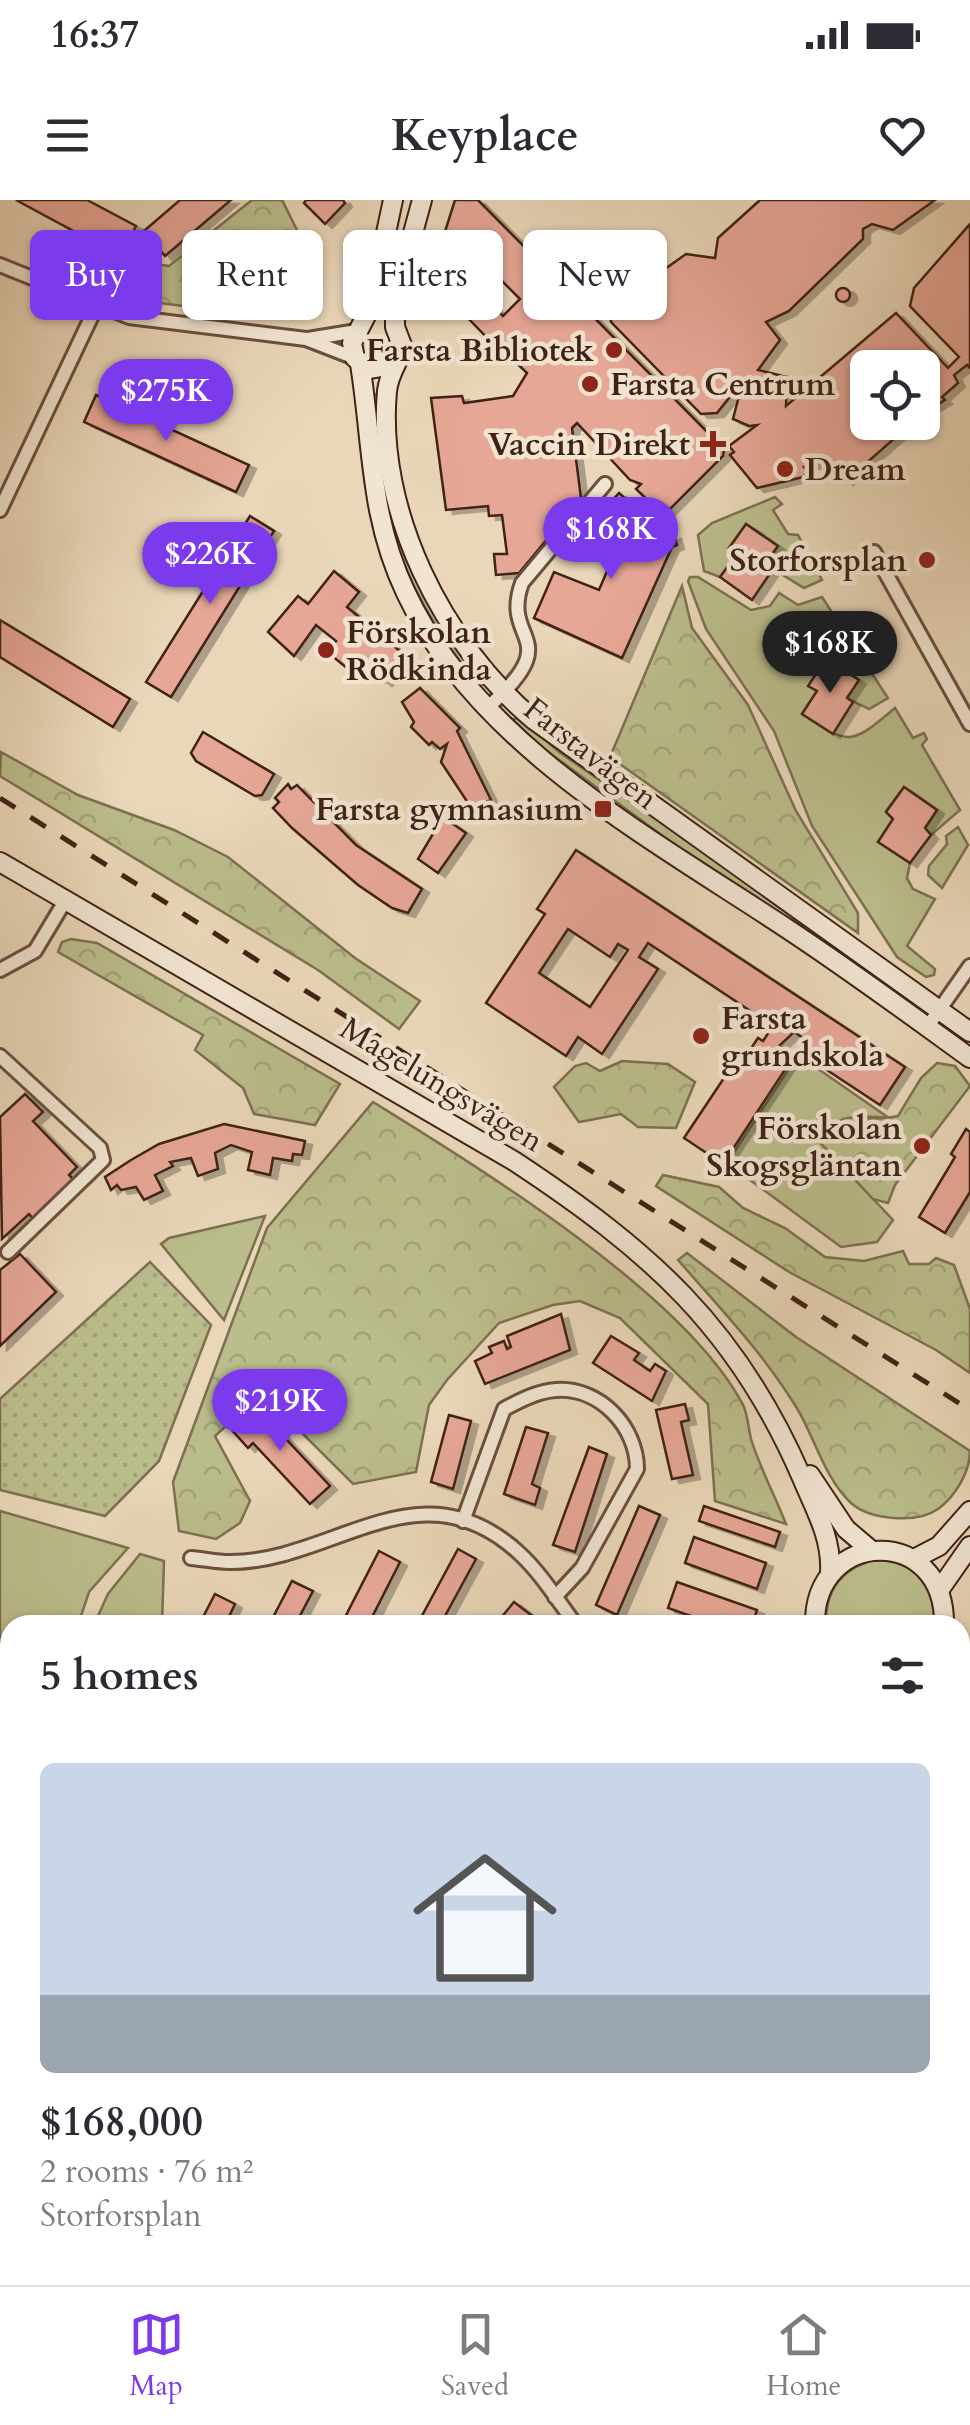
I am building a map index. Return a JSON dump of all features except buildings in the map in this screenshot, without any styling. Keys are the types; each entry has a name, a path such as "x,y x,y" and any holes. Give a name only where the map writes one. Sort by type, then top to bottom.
{"street":[{"name":"Farstavägen","path":"393,200 361,327 352,343 358,360 371,481 386,544 406,594 435,645 486,709 556,770 970,1058"},
{"name":"Farstavägen","path":"422,200 402,262 395,327 402,348 392,366 387,395 389,440 408,534 445,614 503,694 629,791 970,1032"},
{"path":"0,264 30,277"},
{"path":"0,510 90,320"},
{"path":"149,320 306,339 382,370 392,366"},
{"path":"306,339 376,320 395,327"},
{"path":"486,709 527,666 532,650 518,613 522,583 605,484"},
{"path":"874,552 970,724"},
{"name":"Magelungsvägen","path":"0,862 358,1067 582,1206 641,1252 693,1304 741,1362 784,1438 846,1529 872,1550"},
{"path":"0,970 35,951 65,901"},
{"path":"928,1026 970,966"},
{"path":"0,1056 100,1148 103,1160 8,1252"},
{"path":"462,1521 504,1409 555,1390 581,1392 606,1405 628,1430 637,1450 637,1468 582,1568 555,1597"},
{"name":"Magelungsvägen","path":"784,1438 828,1538 830,1572"},
{"path":"914,1559 938,1546 970,1510"},
{"path":"191,1558 231,1562 266,1556 382,1518 417,1514 462,1521 502,1540 521,1555 568,1615"},
{"path":"940,1588 970,1546"},
{"path":"816,1615 818,1598 830,1572 852,1556 872,1550 914,1559 940,1588 943,1615"}],"green space":[{"path":"252,200 282,200 297,230 214,230"},
{"path":"182,256 182,306 162,303 162,265 169,266"},
{"path":"380,394 399,527 485,684 477,686 436,626 403,563 385,502 378,456 372,395"},
{"path":"775,497 782,504 773,510 788,534 798,535 822,580 804,588 765,564 777,546 746,524 729,548 737,554 720,577 704,571 698,535 712,523"},
{"path":"698,577 751,610 770,606 779,593 798,605 822,597 888,698 869,709 847,698 858,680 826,659 809,685 817,691 802,714 831,732 850,737 869,729 895,708 913,738 924,733 927,739 922,745 960,810 931,835 925,828 937,810 904,787 886,811 893,819 878,842 910,863 907,878 913,889 935,899 907,946 935,969 934,975 926,977 897,957 812,826 774,731 706,629 688,581"},
{"path":"682,586 692,628 748,705 796,811 858,913 858,933 610,757"},
{"path":"521,718 559,752 780,905 805,929 675,845 513,726 513,719"},
{"path":"1,752 78,795 174,830 228,857 355,958 420,1001 399,1029 318,970 0,776"},
{"path":"958,827 968,845 942,888 928,875 929,866 947,844 946,836"},
{"path":"71,939 97,943 340,1084 315,1125 254,1114 243,1088 195,1050 203,1035 58,952 62,942"},
{"path":"798,1055 889,1118 849,1118 816,1138 893,1220 877,1242 841,1247 727,1163"},
{"path":"622,1061 668,1064 695,1082 676,1128 638,1127 621,1114 579,1122 554,1087 575,1066 586,1063 600,1071"},
{"path":"937,1063 955,1066 970,1086 895,1185 888,1203 873,1199 816,1138 848,1118 898,1116 921,1078"},
{"path":"373,1102 576,1236 674,1319 713,1361 742,1403 755,1450 786,1524 715,1501 708,1404 620,1318 580,1301 553,1305 499,1323 429,1405 416,1472 353,1484 262,1393 215,1436 250,1501 240,1523 216,1539 179,1531 173,1482 267,1228"},
{"path":"663,1175 719,1187 743,1208 785,1228 825,1257 864,1261 903,1251 909,1264 929,1264 936,1258 954,1265 970,1309 970,1373 936,1350 789,1272 656,1186"},
{"path":"265,1216 224,1320 161,1244 169,1238"},
{"path":"687,1253 796,1337 970,1451 965,1475 951,1497 929,1514 906,1518 870,1513 851,1503 834,1482 798,1410 771,1370 678,1260"},
{"path":"150,1262 211,1325 159,1461 105,1516 0,1490 0,1399"},
{"path":"0,1511 128,1548 89,1592 81,1615 0,1615"},
{"path":"140,1554 164,1561 162,1615 98,1615 108,1594"},
{"path":"889,1561 912,1570 927,1587 936,1615 826,1615 837,1583 862,1564"}],"railway":[{"path":"0,798 970,1410"}],"place":[{"name":"Farsta Bibliotek","path":"614,350"},
{"name":"Farsta Centrum","path":"590,384"},
{"name":"Vaccin Direkt","path":"713,444"},
{"name":"Dream","path":"785,469"},
{"name":"Storforsplan","path":"927,560"},
{"name":"Förskolan Rödkinda","path":"326,650"},
{"name":"Farsta gymnasium","path":"603,809"},
{"name":"Farsta grundskola","path":"701,1036"},
{"name":"Förskolan Skogsgläntan","path":"922,1146"}]}
